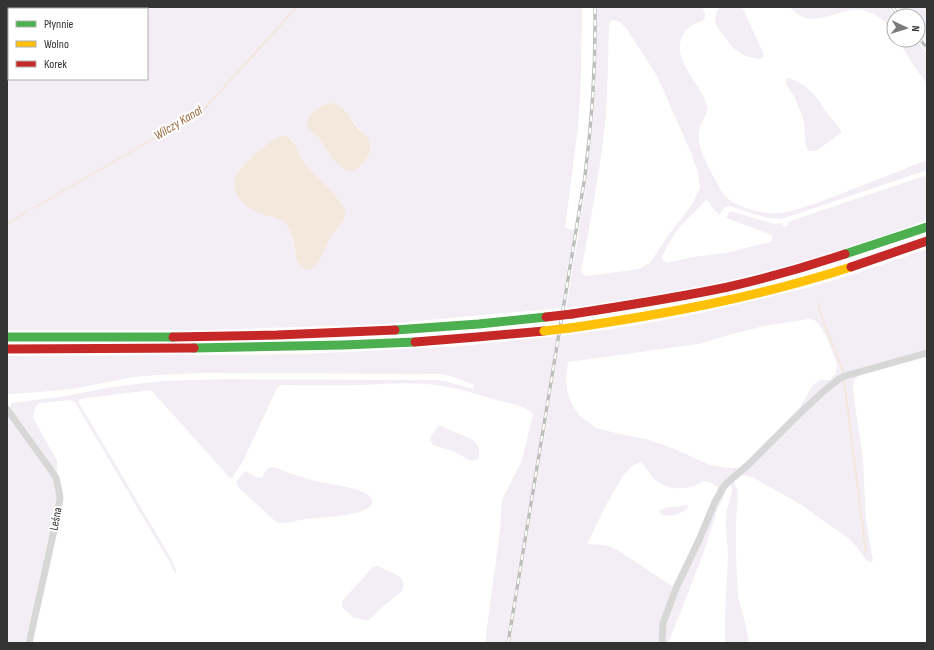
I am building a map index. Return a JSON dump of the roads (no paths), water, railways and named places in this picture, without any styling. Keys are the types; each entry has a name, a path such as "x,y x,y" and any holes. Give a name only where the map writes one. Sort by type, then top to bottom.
{"highway":[{"path":"7,337 300,334 486,324 572,314 663,300 772,276 868,248 927,227"},
{"path":"7,349 330,346 429,341 570,328 693,308 759,293 854,267 927,242"}],"street":[{"path":"662,643 663,622 677,586 700,540 718,495 725,486 799,414 839,379 927,353"},
{"name":"Leśna","path":"7,410 51,470 56,478 60,491 55,526 29,643"}],"waterway":[{"name":"Wilczy Kanał","path":"34,208 204,109 297,7"},
{"name":"Wilczy Kanał","path":"7,224 26,212"},
{"path":"818,303 823,321 843,372"},
{"path":"844,379 866,552"}],"railway":[{"path":"508,643 585,176 593,92 595,7"}]}
